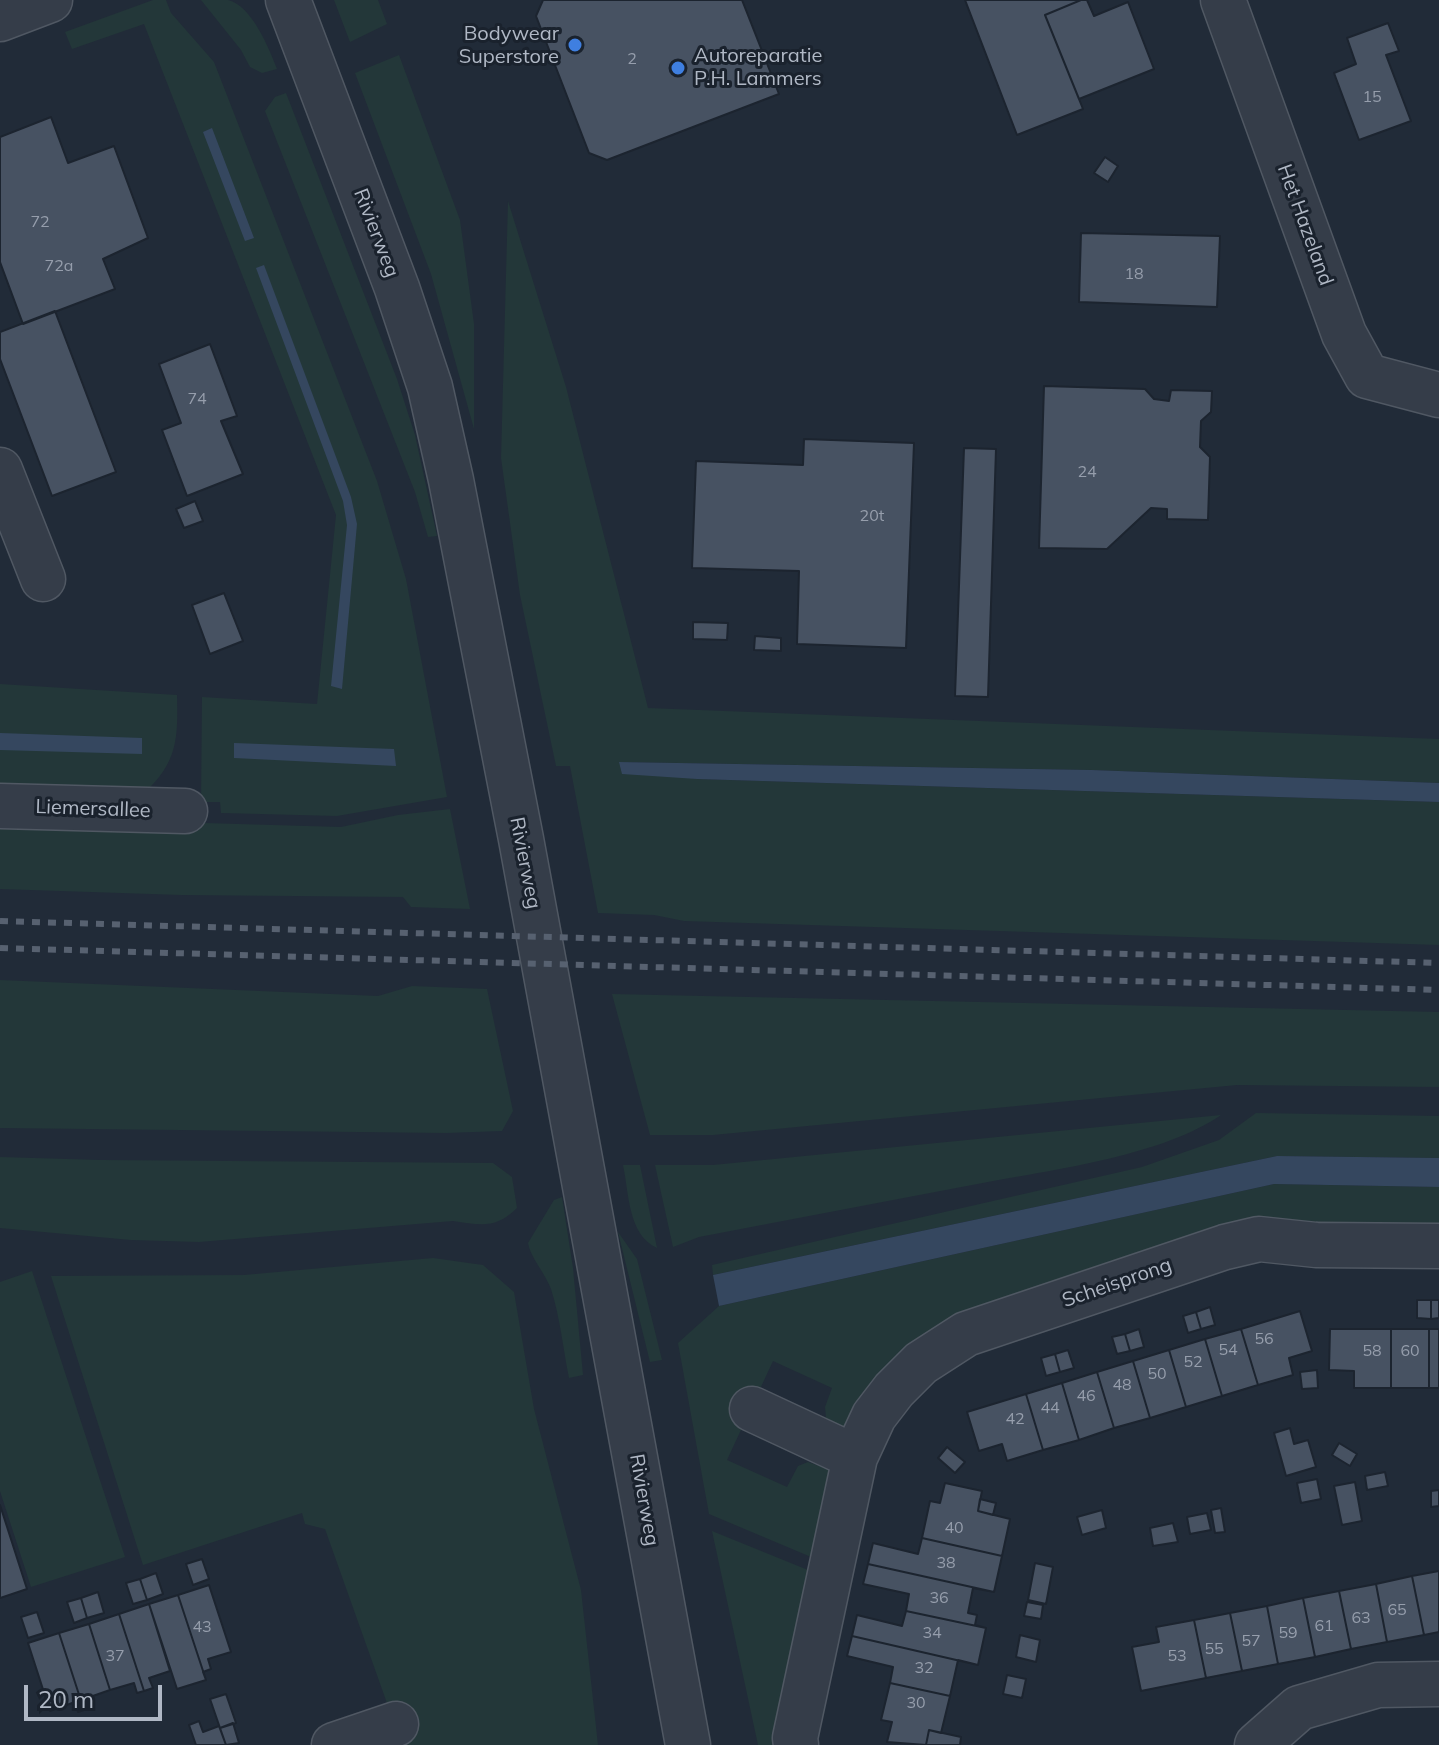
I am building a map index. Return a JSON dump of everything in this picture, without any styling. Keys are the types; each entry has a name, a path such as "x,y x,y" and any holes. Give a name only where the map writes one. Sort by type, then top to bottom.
{"street":[{"path":"0,19 50,0"},
{"name":"Rivierweg","path":"288,0 397,288 430,387 521,839 688,1745"},
{"name":"Het Hazeland","path":"1223,0 1344,334 1367,376 1439,395"},
{"path":"0,470 43,579"},
{"name":"Liemersallee","path":"0,806 185,811"},
{"name":"Scheisprong","path":"796,1745 855,1457 874,1416 921,1363 966,1334 1225,1247 1259,1239 1316,1245 1439,1246"},
{"path":"752,1409 855,1457"},
{"path":"1257,1745 1299,1708 1378,1685 1439,1684"},
{"path":"334,1745 396,1724"}],"green space":[{"path":"153,0 166,0 171,13 214,62 377,481 406,579 447,797 337,816 221,813 220,802 201,802 202,697 317,704 336,515 144,24 72,49 65,32"},
{"path":"201,0 228,0 245,10 277,69 262,73 250,67 241,50"},
{"path":"334,0 378,0 387,24 350,42"},
{"path":"399,55 460,220 474,324 474,429 431,274 355,73"},
{"path":"286,93 397,379 415,435 437,536 428,537 415,492 265,111 275,97"},
{"path":"508,201 566,387 648,708 1439,739 1439,783 1092,770 620,762 697,779 1439,802 1439,945 684,921 654,915 598,913 570,766 556,766 520,595 501,458"},
{"path":"0,684 177,695 176,737 170,760 144,793 0,795"},
{"path":"450,809 470,909 411,907 403,897 181,895 0,889 0,817 341,827 398,815"},
{"path":"0,980 378,996 412,986 487,989 513,1111 502,1131 446,1133 0,1128"},
{"path":"612,994 1439,1012 1439,1087 1237,1085 713,1135 650,1135"},
{"path":"1256,1113 1439,1116 1439,1158 1277,1156 713,1275 712,1265 1142,1167 1219,1140"},
{"path":"1221,1115 1170,1141 1109,1159 699,1237 673,1247 655,1165 713,1165"},
{"path":"0,1157 493,1163 512,1177 517,1208 488,1224 453,1221 199,1242 131,1240 0,1228"},
{"path":"623,1165 640,1165 657,1248 647,1242 635,1223"},
{"path":"1274,1184 1439,1187 1439,1228 973,1311 844,1429 826,1418 825,1407 832,1388 773,1361 727,1460 787,1487 798,1466 808,1462 830,1470 811,1557 709,1514 678,1343 719,1306"},
{"path":"562,1197 573,1268 583,1375 569,1378 551,1289 528,1243 554,1200"},
{"path":"618,1232 637,1259 662,1360 650,1362"},
{"path":"433,1258 483,1265 514,1292 534,1409 581,1590 598,1745 405,1745 325,1529 305,1524 302,1513 143,1565 51,1276 244,1275"},
{"path":"32,1271 125,1557 31,1587 0,1491 0,1282"},
{"path":"712,1531 808,1570 778,1729 780,1745 758,1745"}],"water":[{"path":"212,128 254,238 245,241 203,132"},
{"path":"264,265 351,497 357,524 342,689 331,686 347,525 343,501 256,268"},
{"path":"0,733 142,738 142,754 0,750"},
{"path":"234,743 394,749 396,766 234,758"},
{"path":"619,762 1092,770 1439,783 1439,802 697,779 622,774"},
{"path":"1277,1156 1439,1158 1439,1187 1274,1184 719,1306 713,1275"}],"building":[{"path":"543,0 742,0 779,94 607,160 589,153 536,16"},
{"path":"965,0 1081,0 1045,15 1083,109 1017,135"},
{"path":"1087,0 1094,16 1128,2 1154,69 1079,99 1045,15"},
{"path":"1388,23 1399,51 1386,55 1411,121 1359,140 1334,73 1356,64 1347,38"},
{"path":"51,117 68,163 114,146 148,238 103,259 115,289 23,324 0,262 0,137"},
{"path":"1105,157 1118,166 1108,182 1094,173"},
{"path":"1081,233 1220,236 1217,307 1079,302"},
{"path":"55,311 116,472 52,496 0,359 0,332"},
{"path":"210,344 237,416 221,421 243,474 187,496 162,430 181,423 159,364"},
{"path":"1044,386 1145,389 1154,399 1169,401 1171,390 1212,391 1211,412 1201,421 1200,447 1210,457 1208,520 1167,519 1167,509 1151,508 1107,549 1039,548"},
{"path":"804,439 914,443 906,648 797,644 799,571 692,568 696,461 803,465"},
{"path":"964,448 996,449 988,697 955,696"},
{"path":"195,501 203,521 184,528 176,509"},
{"path":"224,593 243,641 210,654 192,605"},
{"path":"693,622 728,623 727,640 693,639"},
{"path":"755,636 781,638 781,651 754,650"},
{"path":"1417,1300 1431,1300 1431,1319 1417,1318"},
{"path":"1431,1300 1439,1300 1439,1318 1431,1319"},
{"path":"1210,1307 1215,1325 1201,1329 1196,1312"},
{"path":"1300,1311 1312,1351 1289,1358 1293,1375 1258,1385 1241,1329"},
{"path":"1196,1312 1201,1329 1188,1333 1183,1316"},
{"path":"1139,1329 1144,1347 1130,1351 1125,1334"},
{"path":"1241,1329 1258,1385 1222,1396 1205,1339"},
{"path":"1330,1329 1391,1329 1391,1388 1354,1388 1354,1371 1329,1370"},
{"path":"1391,1329 1429,1329 1429,1388 1391,1388"},
{"path":"1429,1329 1439,1329 1439,1388 1429,1388"},
{"path":"1125,1334 1130,1351 1117,1354 1112,1337"},
{"path":"1205,1339 1222,1396 1186,1407 1169,1350"},
{"path":"1068,1350 1074,1368 1060,1372 1055,1354"},
{"path":"1169,1350 1186,1407 1150,1418 1133,1361"},
{"path":"1055,1354 1060,1372 1046,1376 1041,1358"},
{"path":"1133,1361 1150,1418 1114,1428 1097,1372"},
{"path":"1317,1370 1318,1388 1302,1389 1300,1372"},
{"path":"1097,1372 1114,1428 1079,1440 1062,1383"},
{"path":"1062,1383 1079,1440 1043,1450 1026,1394"},
{"path":"1026,1394 1043,1450 1007,1461 1002,1444 979,1451 967,1412"},
{"path":"1290,1428 1294,1444 1308,1440 1316,1467 1286,1476 1274,1433"},
{"path":"1339,1443 1357,1454 1350,1466 1332,1455"},
{"path":"947,1447 965,1462 955,1473 938,1458"},
{"path":"1385,1472 1388,1486 1367,1490 1365,1476"},
{"path":"1317,1479 1321,1499 1301,1503 1297,1483"},
{"path":"1355,1482 1362,1521 1342,1525 1334,1486"},
{"path":"945,1483 982,1491 978,1511 1010,1519 1002,1556 922,1538 930,1501 940,1503"},
{"path":"1439,1490 1439,1506 1431,1507 1431,1491"},
{"path":"980,1499 996,1503 993,1515 978,1511"},
{"path":"0,1505 27,1589 0,1598"},
{"path":"1221,1508 1225,1532 1215,1533 1211,1510"},
{"path":"1102,1510 1106,1528 1082,1535 1077,1517"},
{"path":"1207,1513 1211,1530 1190,1534 1187,1517"},
{"path":"1173,1523 1178,1542 1153,1546 1150,1528"},
{"path":"922,1538 1002,1556 994,1592 868,1564 873,1543 918,1554"},
{"path":"202,1559 209,1579 193,1585 186,1564"},
{"path":"1035,1563 1053,1567 1046,1604 1028,1600"},
{"path":"868,1564 994,1592 973,1588 968,1613 977,1615 975,1625 986,1628 906,1611 909,1594 863,1584"},
{"path":"1439,1571 1439,1632 1424,1635 1412,1576"},
{"path":"156,1573 163,1594 147,1600 140,1579"},
{"path":"1412,1576 1424,1635 1387,1642 1376,1584"},
{"path":"140,1579 147,1600 133,1604 126,1583"},
{"path":"1376,1584 1387,1642 1351,1649 1339,1591"},
{"path":"209,1585 231,1652 208,1659 211,1669 203,1672 178,1595"},
{"path":"1339,1591 1351,1649 1315,1657 1303,1598"},
{"path":"98,1592 104,1613 87,1618 81,1598"},
{"path":"178,1595 206,1680 177,1689 149,1604"},
{"path":"81,1598 87,1618 74,1623 67,1602"},
{"path":"1303,1598 1315,1657 1278,1664 1267,1606"},
{"path":"1027,1602 1043,1605 1041,1619 1024,1616"},
{"path":"149,1604 170,1671 149,1678 153,1688 144,1691 119,1614"},
{"path":"1267,1606 1278,1664 1242,1671 1230,1613"},
{"path":"906,1611 986,1628 978,1665 852,1636 857,1615 902,1626"},
{"path":"37,1612 44,1633 28,1638 21,1617"},
{"path":"1230,1613 1242,1671 1206,1678 1194,1620"},
{"path":"119,1614 144,1691 137,1693 134,1683 110,1690 89,1624"},
{"path":"1194,1620 1206,1678 1141,1691 1132,1647 1159,1642 1156,1627"},
{"path":"89,1624 110,1690 90,1697 93,1707 84,1710 59,1633"},
{"path":"59,1633 84,1710 78,1712 75,1702 50,1711 28,1643"},
{"path":"1020,1635 1040,1640 1036,1662 1016,1657"},
{"path":"852,1636 958,1660 950,1696 890,1683 893,1667 847,1656"},
{"path":"1007,1675 1026,1679 1022,1698 1003,1694"},
{"path":"890,1683 950,1696 941,1733 929,1730 926,1745 887,1742 892,1722 881,1720"},
{"path":"226,1694 236,1723 220,1728 210,1699"},
{"path":"199,1721 203,1732 219,1726 226,1745 196,1745 189,1725"},
{"path":"233,1723 239,1743 226,1745 220,1728"},
{"path":"929,1730 961,1737 960,1745 926,1745"}],"railway":[{"path":"0,921 1439,963"},
{"path":"0,948 1439,990"}],"place":[{"name":"Bodywear Superstore","path":"575,45"},
{"name":"Autoreparatie P.H. Lammers","path":"678,68"}]}
